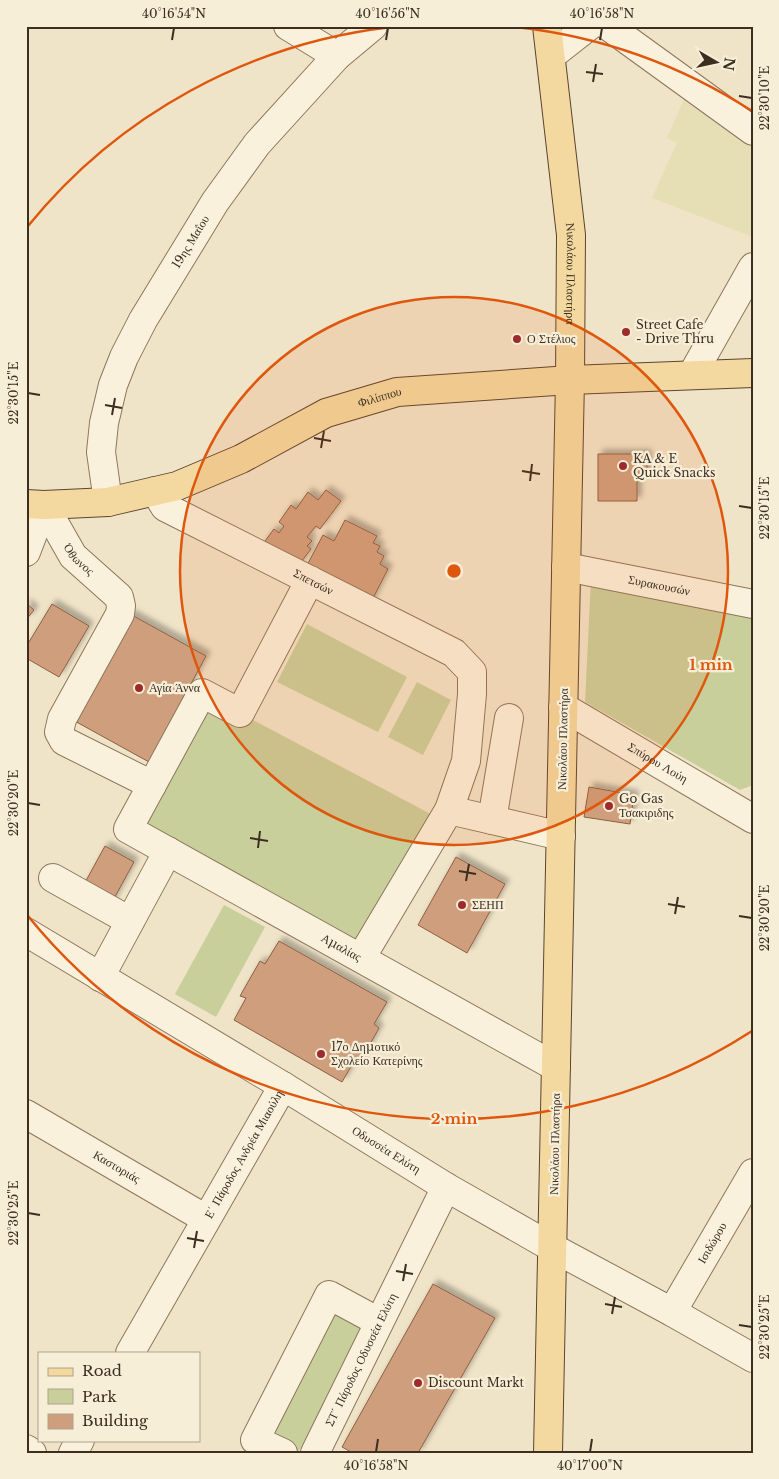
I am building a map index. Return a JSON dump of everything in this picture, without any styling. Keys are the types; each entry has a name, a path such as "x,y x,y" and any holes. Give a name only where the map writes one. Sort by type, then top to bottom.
{"main road":[{"name":"Νικολάου Πλαστήρα","path":"547,26 552,55 571,235 564,707 548,1453"},
{"name":"Φιλίππου","path":"35,505 108,502 177,486 240,459 326,413 397,392 570,380 753,373"}],"street":[{"path":"288,26 337,56"},
{"name":"19ης Μαΐου","path":"108,502 101,452 104,423 113,385 124,357 143,320 215,202 256,144 337,56 373,26"},
{"path":"552,55 589,26"},
{"path":"608,26 753,131"},
{"path":"692,375 753,267"},
{"name":"Σπετσών","path":"155,491 165,507 454,653 472,672 466,761 449,810"},
{"path":"26,552 35,505"},
{"name":"Όθωνος","path":"35,505 73,556 118,597 121,606 120,614 62,719 59,732 64,741 152,785"},
{"name":"Συρακουσών","path":"566,567 753,604"},
{"path":"152,785 202,693 240,713 310,580"},
{"name":"Σπύρου Λούη","path":"564,707 753,819"},
{"path":"492,820 508,718"},
{"name":"Αμαλίας","path":"152,785 128,829 556,1067"},
{"path":"361,958 449,810 561,836"},
{"path":"100,977 168,851"},
{"path":"53,878 130,921"},
{"name":"Οδυσσέα Ελύτη","path":"26,932 446,1186 553,1248 753,1358"},
{"name":"Ε΄ Πάροδος Ανδρέα Μιαούλη","path":"131,1352 283,1086"},
{"name":"Καστοριάς","path":"26,1114 206,1219"},
{"name":"Ισιδώρου","path":"672,1312 753,1173"},
{"name":"ΣΤ΄ Πάροδος Οδυσσέα Ελύτη","path":"316,1453 446,1186"},
{"path":"282,1453 255,1440 329,1295 379,1322"},
{"path":"26,1449 32,1453"}],"shaded area":[{"path":"688,90 753,132 753,237 652,198 677,143 667,138"}],"green space":[{"path":"591,579 753,613 753,785 740,790 585,702"},
{"path":"307,624 407,677 378,732 277,682"},
{"path":"417,682 451,700 423,755 388,737"},
{"path":"202,693 442,820 361,958 128,829"},
{"path":"224,905 265,927 216,1017 175,994"},
{"path":"332,1309 365,1326 298,1453 295,1453 266,1438"}],"building":[{"name":"KA & E Quick Snacks","path":"598,454 647,454 647,478 637,478 637,501 598,501"},
{"path":"326,490 341,501 320,529 316,526 307,537 312,541 307,546 311,549 295,570 262,545 274,529 279,533 284,526 279,522 291,505 296,509 308,492 318,500"},
{"path":"345,520 377,536 373,543 380,546 377,552 384,556 380,564 388,569 370,604 305,569 323,535 334,541"},
{"path":"26,603 34,610 26,620"},
{"path":"52,604 89,626 59,677 26,658 26,647"},
{"name":"Αγία Άννα","path":"130,614 206,656 149,762 71,719"},
{"name":"Go Gas Τσακιριδης","path":"589,787 634,795 630,824 584,817"},
{"path":"105,846 134,862 111,904 82,888"},
{"name":"ΣΕΗΠ","path":"456,857 505,884 467,953 418,925"},
{"path":"279,941 387,1002 374,1024 379,1028 358,1066 353,1063 342,1082 234,1020 246,998 240,996 260,961 265,964"},
{"name":"Discount Markt","path":"433,1284 495,1318 418,1453 353,1453 342,1447"}],"place":[{"name":"Street Cafe - Drive Thru","path":"626,332"},
{"name":"Ο Στέλιος","path":"517,339"},
{"name":"KA & E Quick Snacks","path":"623,466"},
{"name":"Αγία Άννα","path":"139,688"},
{"name":"Go Gas Τσακιριδης","path":"609,806"},
{"name":"ΣΕΗΠ","path":"462,905"},
{"name":"17ο Δημοτικό Σχολείο Κατερίνης","path":"321,1054"},
{"name":"Discount Markt","path":"418,1383"}]}
